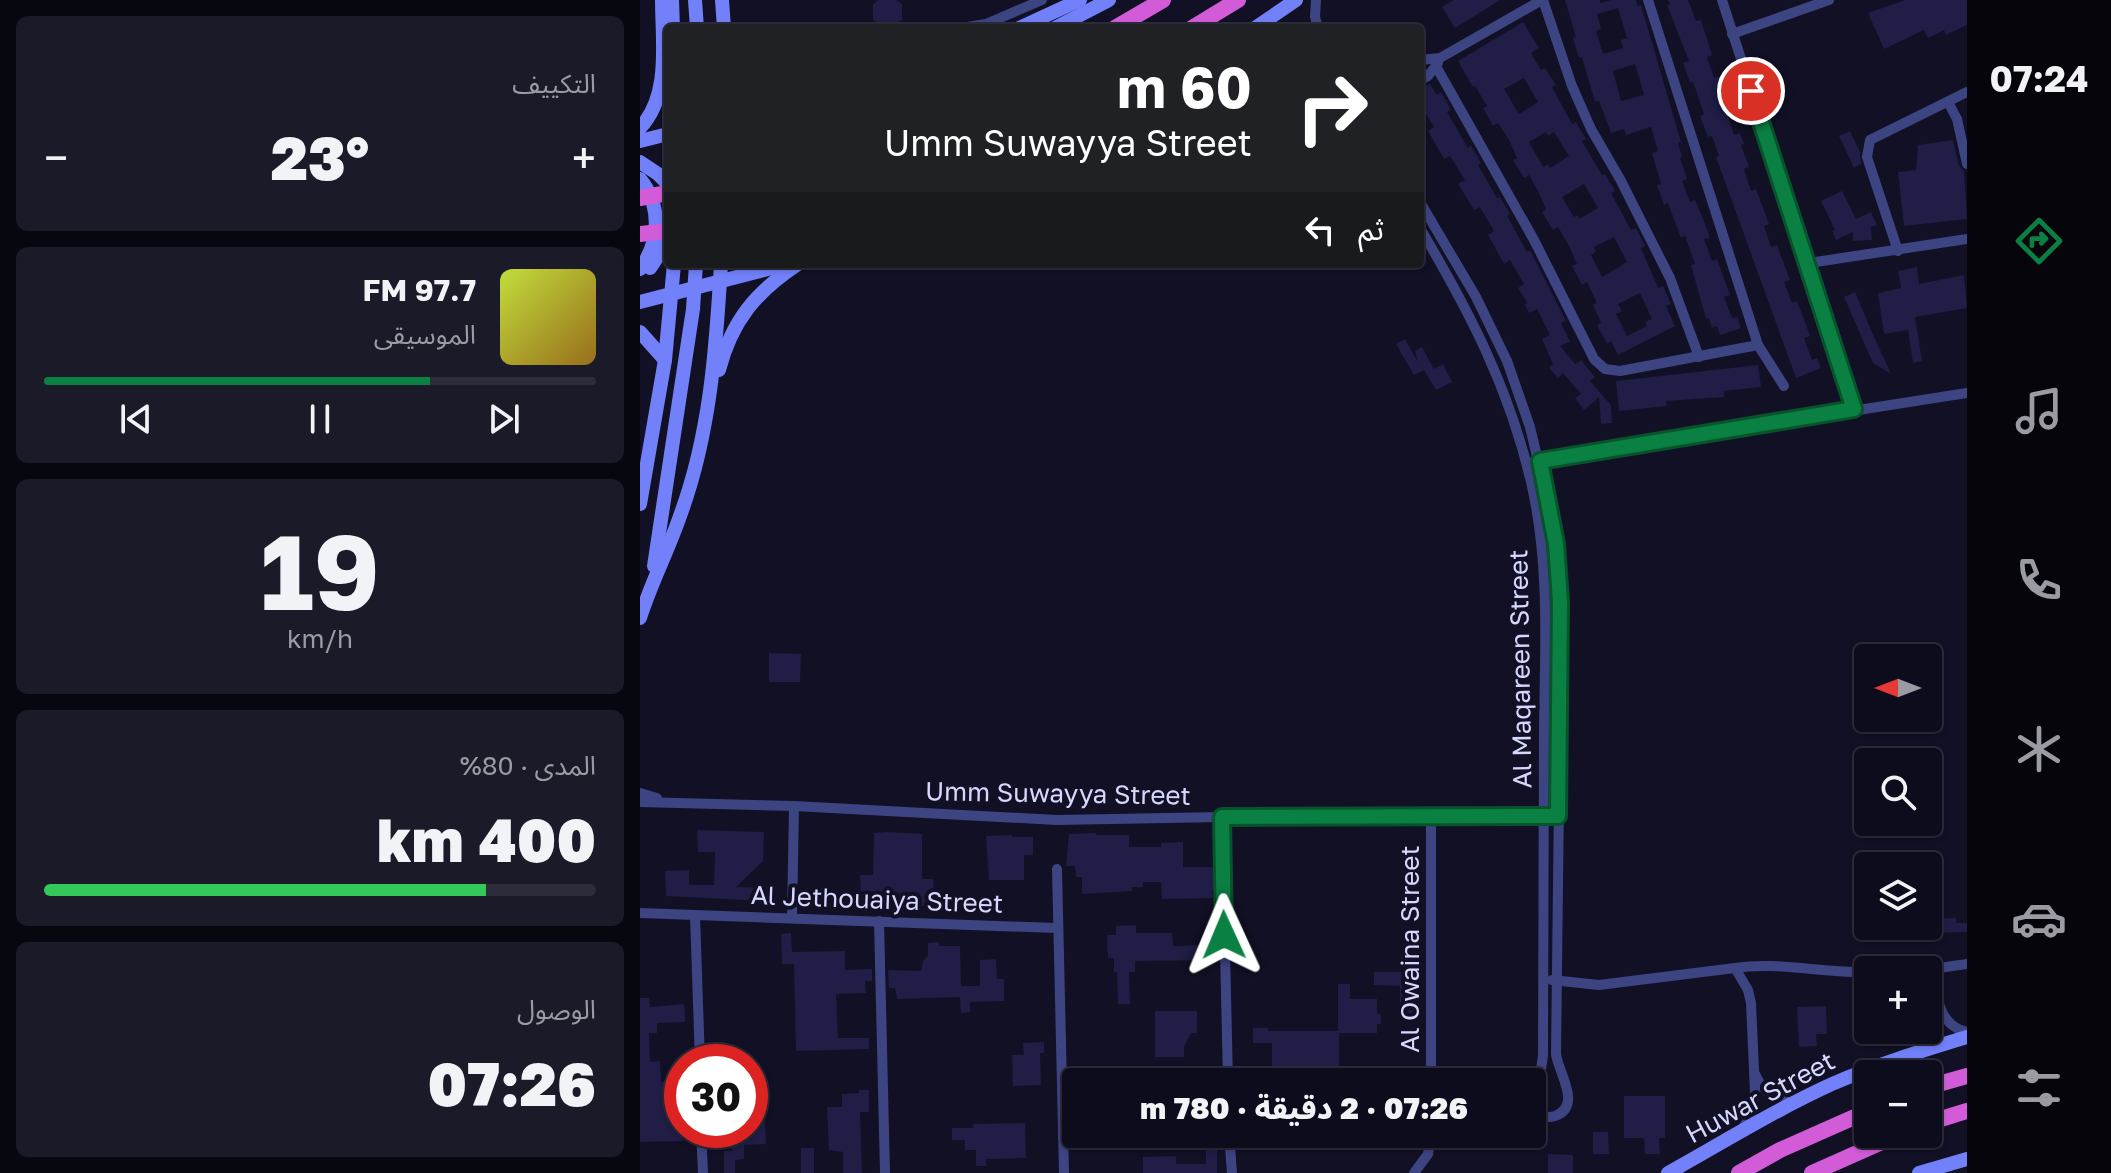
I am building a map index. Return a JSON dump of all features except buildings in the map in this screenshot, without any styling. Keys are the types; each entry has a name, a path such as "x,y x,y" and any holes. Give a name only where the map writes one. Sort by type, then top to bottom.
{"highway":[{"path":"1122,24 1163,0"},
{"path":"1199,24 1238,0"},
{"path":"640,198 664,194"},
{"path":"640,234 664,231"},
{"path":"1942,1083 1967,1076"},
{"path":"1942,1119 1967,1111"},
{"path":"1739,1173 1780,1150 1854,1117"},
{"path":"1812,1173 1868,1148"}],"main road":[{"path":"640,128 657,100 662,73 662,0"},
{"path":"672,0 673,24"},
{"path":"695,0 697,24"},
{"path":"722,0 724,24"},
{"path":"1028,24 1080,0"},
{"path":"1063,24 1109,0"},
{"path":"1261,24 1296,0"},
{"path":"640,141 664,135"},
{"path":"640,162 664,180"},
{"path":"640,179 653,201 656,218 651,252 640,269"},
{"path":"640,275 653,264 664,247"},
{"path":"640,504 665,360 674,268"},
{"path":"672,288 679,268"},
{"path":"653,578 696,268"},
{"path":"707,417 721,268"},
{"path":"640,302 672,288 695,288 771,268"},
{"path":"640,618 653,578 680,517 722,361 739,321 762,290 792,268"},
{"path":"640,332 665,360"},
{"name":"Huwar Street","path":"1668,1173 1793,1103 1852,1076 1967,1035"},
{"path":"1919,1173 1967,1159"}],"street":[{"path":"986,24 1042,0"},
{"path":"1316,0 1317,24"},
{"path":"1424,76 1438,63 1542,0 1572,86 1591,129 1670,278 1699,357"},
{"path":"1648,0 1758,345 1784,386"},
{"path":"1722,0 1854,409"},
{"path":"1732,34 1829,0"},
{"path":"1424,61 1438,63"},
{"path":"1438,63 1534,240 1594,359 1605,369 1620,371 1758,345"},
{"path":"1898,251 1867,157 1870,140 1967,92"},
{"path":"1948,102 1961,130 1967,164"},
{"name":"Al Maqareen Street","path":"1424,209 1492,329 1519,393 1540,461 1556,544 1560,601 1556,1054 1558,1069 1568,1092 1568,1102 1563,1111 1546,1117"},
{"name":"Al Maqareen Street","path":"1424,235 1463,301 1508,400 1526,462 1539,525 1546,600 1543,1062 1540,1068"},
{"path":"1809,263 1967,239"},
{"path":"1526,462 1967,393"},
{"name":"Umm Suwayya Street","path":"640,793 667,801"},
{"name":"Umm Suwayya Street","path":"640,802 794,806 1057,820 1558,816"},
{"path":"792,917 794,806"},
{"path":"1222,817 1228,1068"},
{"name":"Al Owaina Street","path":"1431,817 1431,1068"},
{"path":"1057,869 1062,1107"},
{"name":"Al Jethouaiya Street","path":"640,913 1056,928"},
{"path":"695,915 699,1044"},
{"path":"879,921 885,1173"},
{"path":"1942,968 1967,964"},
{"path":"1543,972 1556,982 1579,985 1618,984 1763,965 1854,973"},
{"path":"1735,968 1750,996 1754,1073 1753,1106 1742,1130"},
{"path":"1942,1007 1946,1020 1967,1035"},
{"path":"1918,1052 1927,1044"},
{"path":"1754,1073 1768,1093 1793,1103"},
{"path":"702,1148 703,1173"},
{"path":"1063,1148 1064,1173"},
{"path":"1230,1148 1232,1173"},
{"path":"1414,1173 1425,1162 1428,1148"}],"route":[{"path":"1224,935 1222,817 1558,816 1559,572 1540,461 1854,409 1751,91"}]}
